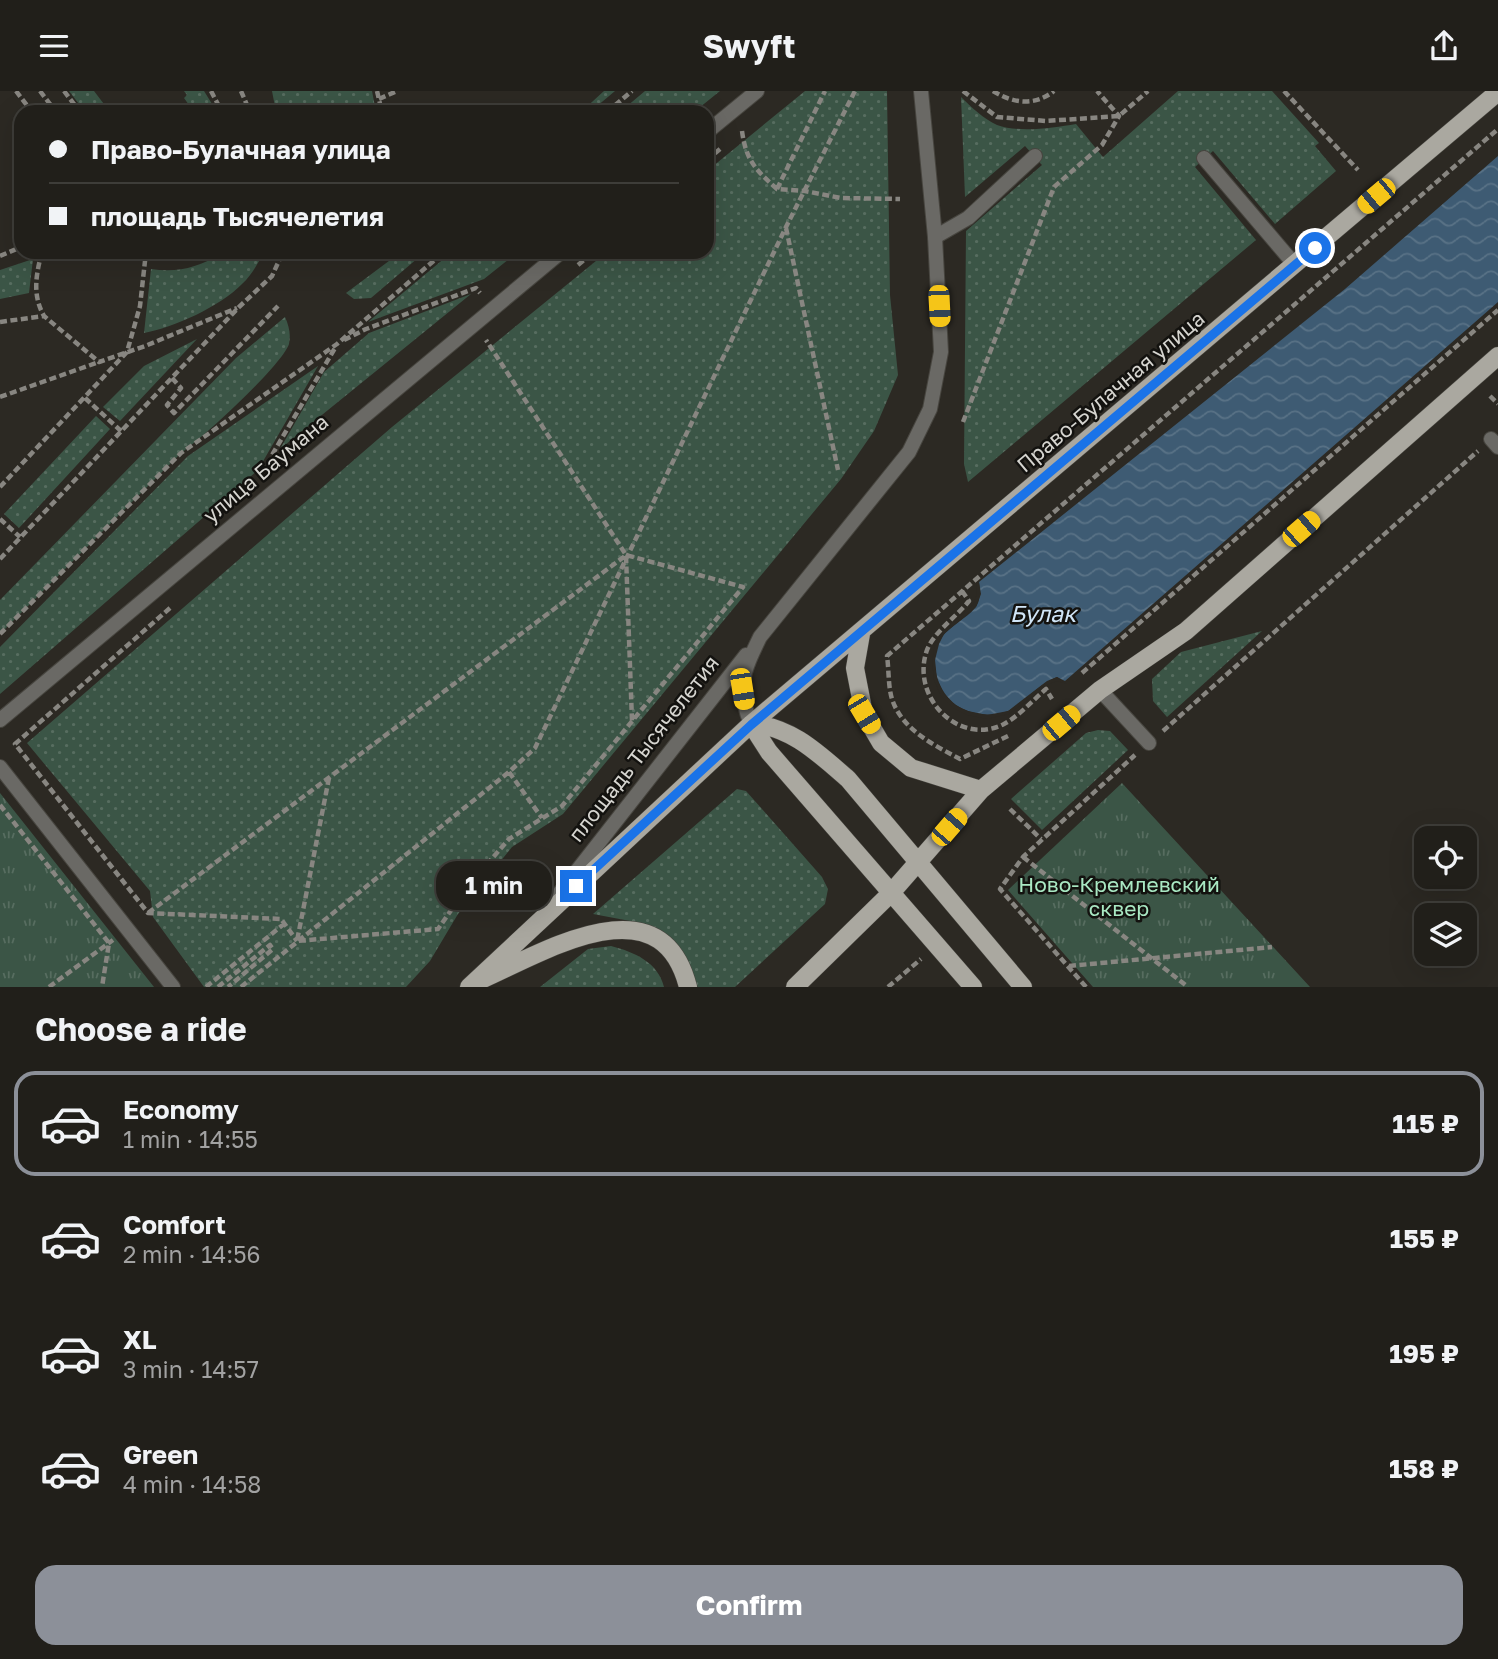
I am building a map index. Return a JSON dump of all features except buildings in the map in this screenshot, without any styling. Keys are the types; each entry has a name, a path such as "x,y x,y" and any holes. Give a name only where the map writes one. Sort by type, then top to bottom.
{"main road":[{"name":"Право-Булачная улица","path":"751,725 1498,92"},
{"path":"795,987 891,893 981,790 1100,690 1186,631 1498,356"},
{"path":"861,633 856,668 864,714 881,743 911,768 981,790"},
{"path":"751,725 768,725 784,731 824,758 848,779 1023,987"},
{"path":"751,725 769,752 974,987"},
{"name":"площадь Тысячелетия","path":"470,986 751,725"},
{"path":"470,986 576,937 627,928 650,935 668,946 682,966 688,987"}],"street":[{"path":"714,126 757,91"},
{"path":"751,725 745,710 742,689 745,669 760,637 909,452 930,409 941,352 935,237 921,91"},
{"path":"935,237 968,218 1035,156"},
{"path":"1204,158 1295,265"},
{"name":"улица Баумана","path":"0,720 553,259"},
{"name":"площадь Тысячелетия","path":"537,922 760,637"},
{"path":"1100,690 1149,743"},
{"path":"0,768 173,987"}],"path":[{"path":"16,91 27,105"},
{"path":"40,91 51,105"},
{"path":"64,91 75,105"},
{"path":"377,91 381,105"},
{"path":"380,99 397,91"},
{"path":"615,105 632,91"},
{"path":"777,189 825,91"},
{"path":"241,987 509,772 534,748 786,227 855,91"},
{"path":"963,91 997,117 1046,121 1119,116"},
{"path":"993,91 1008,99 1032,102 1043,100 1054,91"},
{"path":"1097,91 1119,116"},
{"path":"963,422 1054,187 1102,145 1119,116 1148,91"},
{"path":"1284,91 1359,170"},
{"path":"1015,730 1006,738 960,759 923,740 906,722 892,700 887,656 1498,129"},
{"path":"742,131 745,152 754,167 777,189 841,198 900,199"},
{"path":"786,227 838,470"},
{"path":"40,259 36,295 44,316 99,362"},
{"path":"0,487 127,352 140,306 145,259"},
{"path":"0,559 239,307 272,276 280,259"},
{"path":"0,634 181,453 337,344 436,259"},
{"path":"574,268 585,259"},
{"path":"272,455 337,344 366,329 476,288"},
{"path":"172,378 181,388 167,405 174,413 278,306"},
{"path":"0,397 127,352 239,307"},
{"path":"1073,681 1498,310"},
{"path":"0,321 44,316"},
{"path":"476,348 496,331"},
{"path":"486,340 626,555 632,721"},
{"path":"1490,396 1498,404"},
{"path":"85,398 121,431"},
{"path":"1086,987 1000,889 1023,857 1149,743 1494,443"},
{"path":"0,519 20,537"},
{"path":"296,941 438,929 468,886 509,839 562,806 743,587 626,555"},
{"path":"50,987 626,555"},
{"path":"962,591 969,601 927,649 923,668 926,688 933,705 945,718 959,725 981,729 1004,724 1046,689 1052,699"},
{"path":"178,601 15,744 148,913 281,919 296,941"},
{"path":"1043,707 1062,690"},
{"path":"509,772 542,818"},
{"path":"296,941 329,778"},
{"path":"0,805 108,943 102,987"},
{"path":"1010,809 1041,839"},
{"path":"1023,857 1188,987"},
{"path":"206,987 284,924"},
{"path":"218,987 270,945 273,949 228,987"},
{"path":"1068,966 1272,947"},
{"path":"888,987 921,959"}],"green space":[{"path":"69,91 94,91 105,105 80,105"},
{"path":"184,91 204,91 213,105 189,105 184,98 187,95"},
{"path":"272,91 372,91 375,105 275,105"},
{"path":"604,91 615,91 598,105 589,105"},
{"path":"645,91 720,91 703,105 628,105"},
{"path":"805,91 887,91 890,295 898,375 874,431 841,479 563,814 512,847 458,914 430,961 406,987 204,987 153,917 150,891 27,743 392,427 598,259 714,259 714,165"},
{"path":"1178,91 1272,91 1319,143 1315,146 1336,171 1275,224 1213,151 1195,167 1256,240 968,482 964,464 966,231 1042,165 1025,146 965,197 961,97 973,109 997,125 1015,129 1036,129 1076,124 1103,157"},
{"path":"33,259 29,293 0,299 0,270"},
{"path":"211,259 260,259 246,280 222,300 182,321 144,333 151,269 189,268"},
{"path":"392,259 417,259 371,298 354,299 346,293"},
{"path":"444,259 509,259 484,279 368,322"},
{"path":"471,294 280,449 324,372 369,333"},
{"path":"285,317 289,344 272,368 223,418 181,453 0,634 0,600 236,358"},
{"path":"197,339 120,421 103,407 144,366"},
{"path":"318,366 258,470 0,694 0,647 188,456"},
{"path":"96,416 110,429 19,528 4,514"},
{"path":"1262,631 1167,717 1153,701 1152,679 1181,652"},
{"path":"1110,731 1128,750 1042,830 1011,799 1086,733"},
{"name":"Ново-Кремлевский сквер","path":"1122,783 1310,987 1093,987 1008,890"},
{"path":"737,789 746,791 822,877 828,889 825,904 735,987 692,987 663,934 646,924 593,914"},
{"path":"0,793 154,987 0,987"},
{"path":"611,946 644,959 661,978 664,987 540,987 588,949"}],"water":[{"name":"Булак","path":"1498,156 1498,302 1065,681 1057,677 1050,680 1008,711 999,714 971,712 951,701 944,692 936,670 937,647 942,637 977,605 980,596 979,582 1345,289"}],"pier":[{"path":"976,580 979,582 981,594 976,607 944,634 939,644 935,660 937,679 944,694 955,705 987,715 1008,711 1047,681 1057,677 1067,684 1057,681 1049,684 1009,714 987,719 967,715 953,708 941,696 934,680 932,661 935,643 941,632 973,605 977,594"}],"route":[{"path":"576,886 751,725 1315,248"}]}
